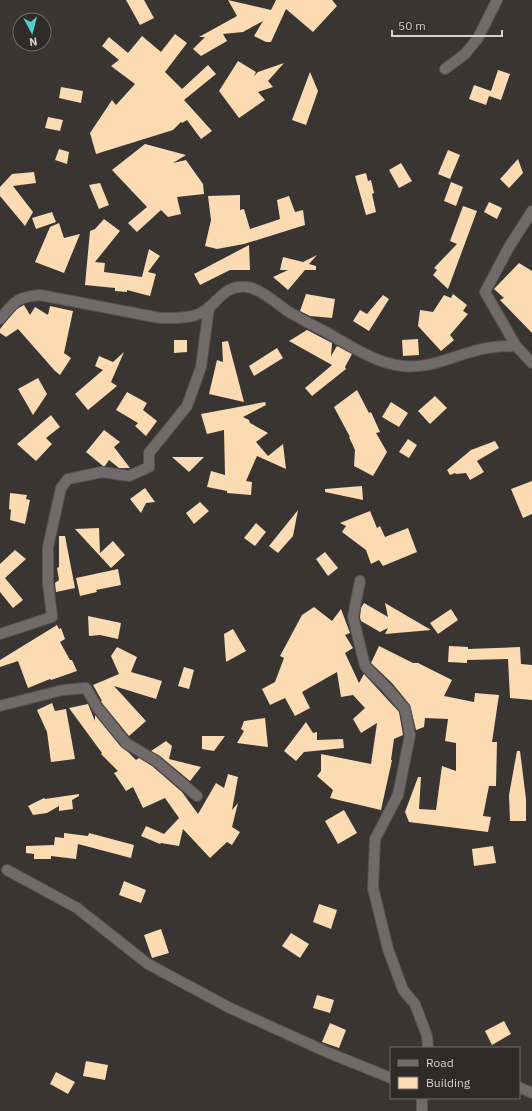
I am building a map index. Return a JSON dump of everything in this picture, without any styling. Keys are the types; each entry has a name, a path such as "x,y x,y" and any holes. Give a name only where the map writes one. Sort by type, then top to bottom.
{"street":[{"path":"445,69 465,54 478,38 497,0"},
{"path":"532,211 509,247 485,292 516,346 532,362"},
{"path":"0,319 12,305 20,299 28,296 40,295 160,318 178,318 197,315 209,307 226,291 235,287 254,288 290,312 352,347 385,362 404,366 423,366 473,351 494,347 516,346"},
{"path":"0,634 52,617 48,583 48,547 61,488 68,479 102,472 129,476 149,467 149,453 188,406 200,367 209,307"},
{"path":"360,581 353,617 365,666 406,710 410,735 398,795 375,839 373,888 388,949 403,990 415,1004 427,1036 428,1047"},
{"path":"0,706 63,690 86,688 97,707 126,743 156,761 197,796"},
{"path":"7,870 77,908 155,968 230,1008 329,1053 390,1078"},
{"path":"520,1088 532,1092"},
{"path":"422,1099 422,1111"}],"building":[{"path":"126,0 144,0 154,18 140,25"},
{"path":"228,0 271,10 276,0 332,0 337,6 313,32 286,9 271,42 266,42 254,36 263,21 243,32 223,34 227,41 201,56 193,49 205,37 199,37 237,16"},
{"path":"175,34 187,43 165,72 182,89 208,65 216,74 184,100 212,131 201,139 187,120 182,123 181,122 173,130 96,154 90,133 112,100 116,105 135,84 111,66 119,60 102,46 109,37 128,53 142,36 161,52"},
{"path":"238,61 256,72 254,76 258,72 284,63 268,81 273,87 258,92 265,100 239,118 219,91"},
{"path":"498,70 510,74 501,100 489,96 486,105 469,99 474,85 491,91"},
{"path":"310,72 318,91 306,125 292,120"},
{"path":"61,87 83,91 81,103 59,98"},
{"path":"48,117 63,120 60,131 45,128"},
{"path":"145,144 186,155 173,163 186,160 203,184 204,194 177,197 181,214 168,217 161,210 137,232 128,223 147,207 112,170"},
{"path":"59,149 69,152 67,164 55,160"},
{"path":"448,150 460,155 450,179 438,174"},
{"path":"518,159 523,173 509,188 500,179"},
{"path":"401,163 412,181 399,188 389,170"},
{"path":"34,172 36,183 13,186 33,212 25,226 0,196 0,187 12,174"},
{"path":"366,173 368,181 371,180 376,212 366,215 355,176"},
{"path":"451,182 463,187 456,206 444,201"},
{"path":"100,183 109,205 99,209 89,185"},
{"path":"240,195 240,210 244,209 250,229 280,219 277,200 289,196 295,212 303,210 305,225 244,244 217,249 205,246 211,220 208,196"},
{"path":"489,202 502,208 497,219 484,212"},
{"path":"463,206 477,211 448,289 433,275 437,270 434,268 457,244 450,241"},
{"path":"52,212 56,222 36,229 32,218"},
{"path":"104,219 120,231 95,262 105,263 104,272 142,277 149,249 160,256 148,272 156,274 150,296 127,290 127,292 115,291 115,288 85,285 90,231 95,229"},
{"path":"59,223 64,238 80,234 64,273 35,262 50,227"},
{"path":"249,245 250,270 230,270 200,285 194,274"},
{"path":"317,255 309,264 316,266 316,270 305,270 288,290 273,277 288,270 280,270 283,257 303,262"},
{"path":"519,263 532,271 532,333 500,300 504,298 494,289"},
{"path":"306,294 335,299 332,318 310,316 300,311"},
{"path":"453,294 467,305 463,311 468,314 450,335 454,340 441,351 418,326 420,310 433,312 444,295 451,298"},
{"path":"383,295 389,299 369,331 353,321 360,310 367,314"},
{"path":"24,305 30,315 35,307 48,315 50,306 73,311 64,353 71,358 60,375 18,329 6,337 0,333 0,329 4,324 17,309"},
{"path":"307,330 332,343 331,356 337,346 352,354 345,367 346,369 312,396 305,388 332,365 289,341"},
{"path":"418,339 419,355 403,356 402,340"},
{"path":"174,340 187,340 187,352 174,353"},
{"path":"228,341 244,402 209,394 217,360 223,362 222,342"},
{"path":"277,348 283,358 254,376 249,366"},
{"path":"124,352 111,382 117,386 88,410 75,394 103,370 95,366 99,356 113,362"},
{"path":"38,378 47,394 33,415 18,389"},
{"path":"357,390 369,413 371,412 380,432 376,433 387,452 373,476 354,466 355,450 350,437 334,407"},
{"path":"127,392 147,403 143,410 157,421 146,436 135,426 138,423 116,410"},
{"path":"435,396 447,408 430,424 418,411"},
{"path":"265,402 266,405 243,417 249,420 250,423 268,433 256,442 268,456 283,444 286,469 257,456 246,481 252,482 251,495 227,493 227,491 207,487 211,471 225,475 224,430 207,434 201,414"},
{"path":"391,402 408,413 399,427 382,417"},
{"path":"51,415 60,427 46,438 52,444 36,461 17,444"},
{"path":"104,430 120,442 114,447 130,468 119,468 109,460 105,466 103,466 86,452"},
{"path":"408,439 417,445 409,458 399,452"},
{"path":"495,441 499,448 477,461 484,472 470,480 466,473 455,473 450,475 447,470 471,450"},
{"path":"172,457 204,457 189,472"},
{"path":"532,481 532,514 523,518 511,489"},
{"path":"362,486 363,500 325,492 325,489"},
{"path":"145,488 155,502 146,503 141,513 130,499"},
{"path":"10,493 27,495 26,499 30,500 25,524 10,520"},
{"path":"200,502 209,511 194,524 186,513"},
{"path":"298,510 293,536 278,553 269,546"},
{"path":"370,511 377,528 380,526 385,537 408,528 417,552 383,566 379,560 371,564 366,550 342,532 346,526 340,523"},
{"path":"256,523 266,532 255,546 244,538"},
{"path":"99,528 100,553 113,541 125,555 111,568 75,529"},
{"path":"59,536 65,536 75,588 56,592 55,583 59,580 57,568 59,567"},
{"path":"15,550 26,559 5,578 23,600 13,608 0,592 0,564"},
{"path":"325,552 338,568 328,576 316,559"},
{"path":"118,569 121,585 96,590 97,592 80,596 76,578"},
{"path":"364,603 388,617 385,603 431,630 385,634 388,628 380,632 361,621 361,608"},
{"path":"314,607 332,621 341,609 350,633 345,635 353,648 345,653 359,683 364,674 399,712 403,735 394,739 392,760 381,810 330,798 333,790 317,776 321,771 321,754 371,764 377,723 361,733 353,719 365,708 353,695 341,697 337,672 302,692 310,708 295,716 285,698 270,705 262,689 275,682 284,658 280,656 302,615"},
{"path":"451,609 458,620 438,634 430,623"},
{"path":"88,616 121,623 118,639 100,635 89,636"},
{"path":"57,625 59,629 61,628 65,639 60,642 70,660 72,660 77,671 51,680 50,679 28,688 18,661 0,667 0,660"},
{"path":"233,629 246,651 226,662 224,634"},
{"path":"379,646 452,680 444,696 474,702 475,693 499,695 492,742 497,742 496,786 489,786 483,816 491,817 488,832 409,822 405,812 418,777 421,777 419,809 436,810 442,766 456,771 456,743 445,741 448,719 425,718 424,727 416,730 410,705 392,683 371,663"},
{"path":"449,646 468,647 468,649 520,647 521,664 532,665 532,700 510,698 508,659 467,660 467,663 448,662"},
{"path":"117,647 137,657 131,672 162,681 156,699 114,686 146,721 129,736 102,703 93,685 119,674 111,656"},
{"path":"184,667 194,670 189,689 178,686"},
{"path":"52,703 55,711 66,709 75,759 51,762 47,732 37,710"},
{"path":"88,704 95,721 95,715 121,747 136,760 139,758 152,766 182,792 198,814 216,783 224,788 228,774 238,777 232,810 238,803 232,827 240,832 232,845 227,842 210,858 183,829 179,846 160,844 141,836 146,826 164,834 179,818 165,798 143,808 133,787 126,791 114,773 118,771 101,754 102,753 69,708"},
{"path":"265,718 268,747 237,743 244,731 241,729 244,721"},
{"path":"306,722 313,733 317,732 317,740 343,739 344,748 304,752 296,761 284,751"},
{"path":"202,736 225,736 214,751 202,749"},
{"path":"166,741 172,746 169,759 201,767 190,781 160,756 151,751"},
{"path":"517,751 520,751 526,799 526,821 510,821 509,795"},
{"path":"79,794 79,796 72,800 73,809 59,811 59,806 47,813 33,815 28,806 44,798"},
{"path":"344,810 357,833 338,844 325,821"},
{"path":"64,833 88,836 89,833 134,845 131,858 78,844 76,859 51,856 51,859 34,859 34,854 26,853 26,846 54,845 55,837 64,838"},
{"path":"493,846 496,863 474,866 472,849"},
{"path":"124,881 146,890 141,903 119,895"},
{"path":"319,904 337,910 331,929 313,922"},
{"path":"161,929 169,953 152,958 144,935"},
{"path":"291,933 309,944 300,958 282,946"},
{"path":"317,995 334,1000 330,1013 313,1008"},
{"path":"504,1021 511,1034 492,1045 485,1031"},
{"path":"330,1023 346,1030 339,1048 322,1042"},
{"path":"86,1061 108,1065 105,1080 83,1076"},
{"path":"56,1072 75,1082 68,1094 50,1084"}]}
